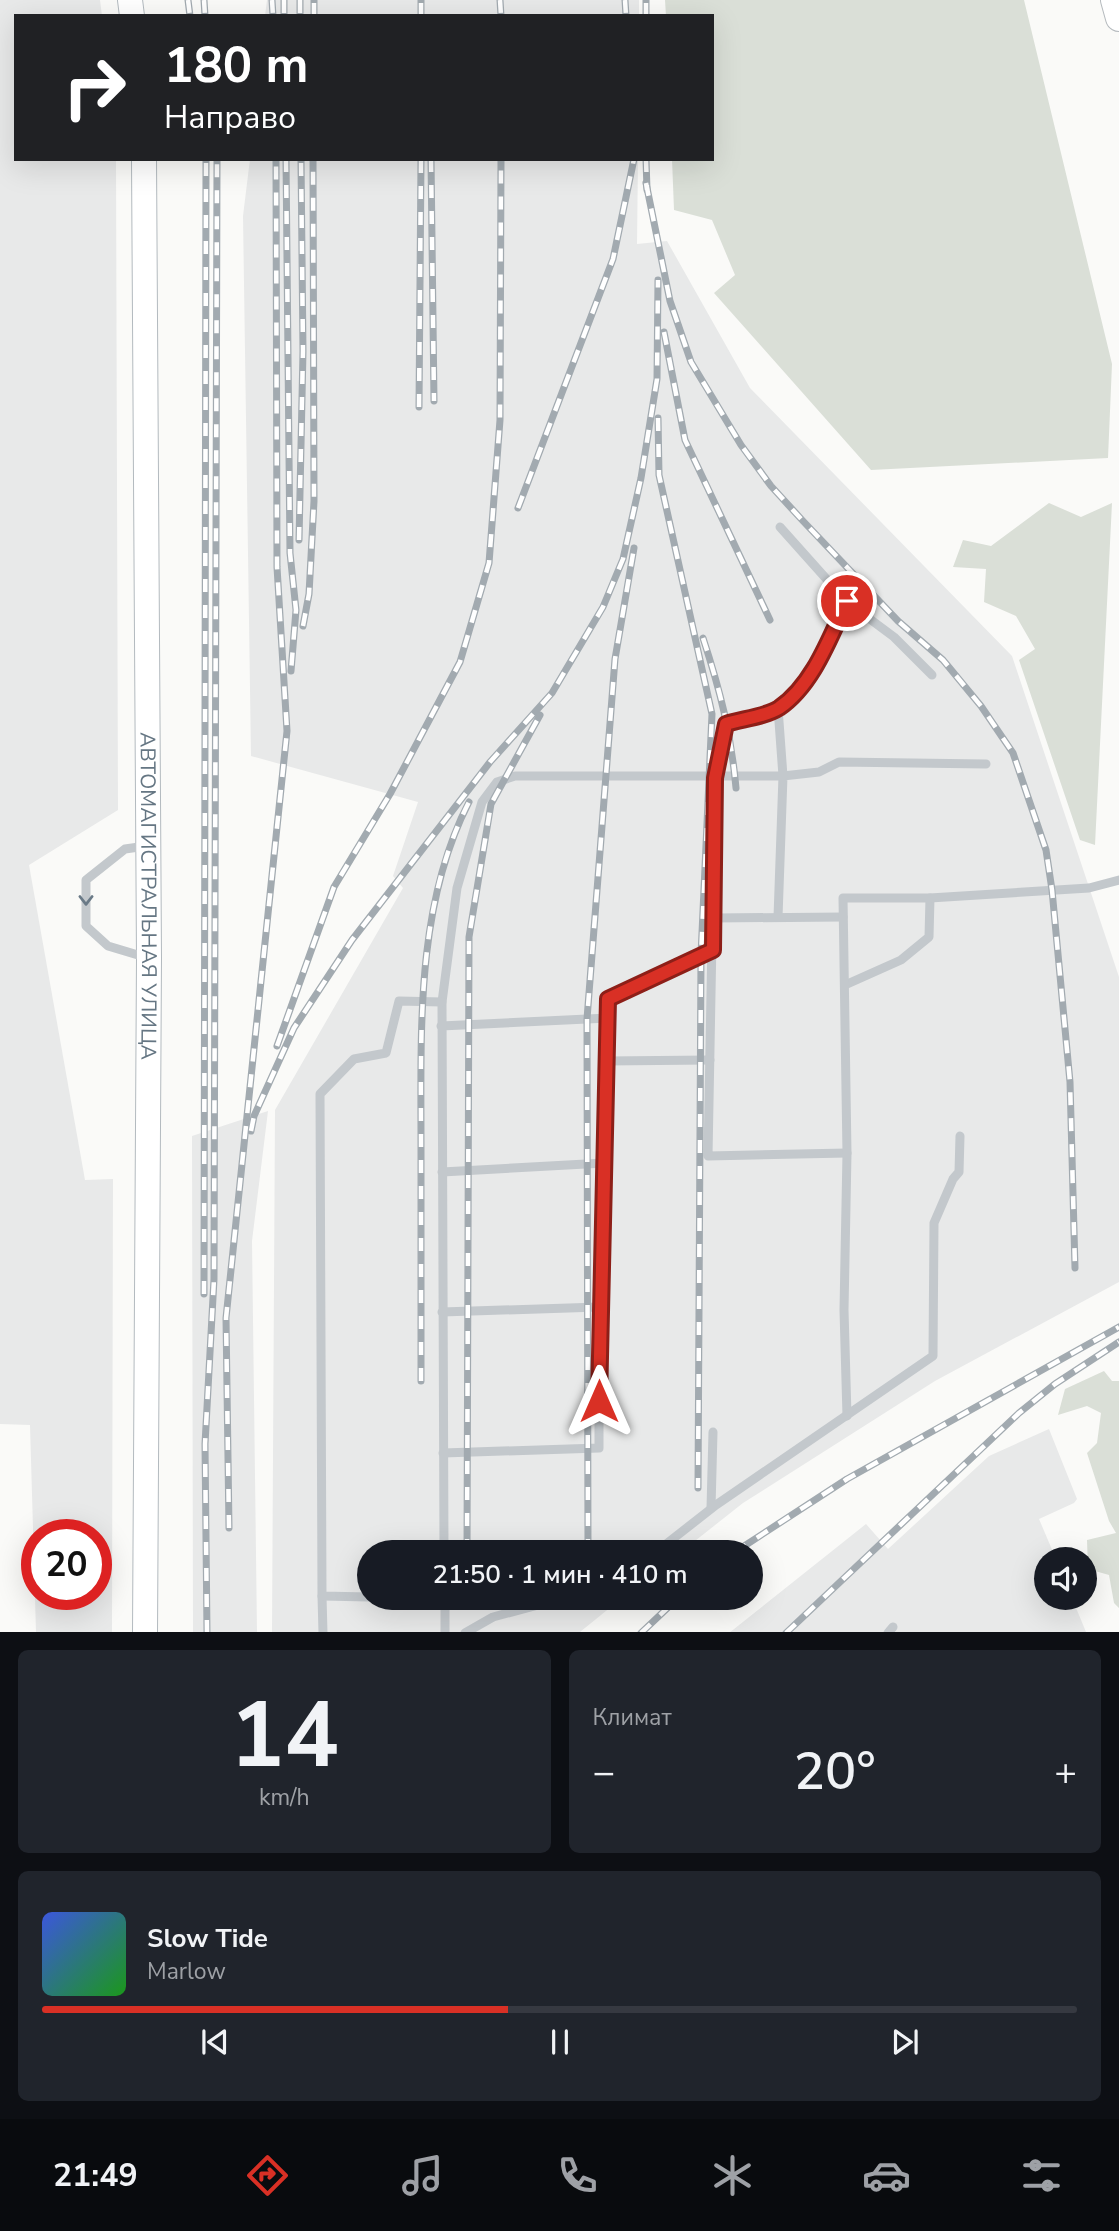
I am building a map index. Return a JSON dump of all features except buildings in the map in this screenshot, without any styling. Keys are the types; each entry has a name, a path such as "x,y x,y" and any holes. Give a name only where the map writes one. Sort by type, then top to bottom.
{"main road":[{"path":"1114,0 1119,18"},
{"name":"АВТОМАГИСТРАЛЬНАЯ УЛИЦА","path":"144,161 149,958 145,1632"}],"lane":[{"path":"780,527 847,601 894,637 932,675"},
{"path":"847,601 823,652 805,680 778,708 726,724 715,778 708,1156 847,1153"},
{"path":"778,708 783,776 778,917"},
{"path":"444,1540 442,1002 457,888 482,802 497,782 515,776 715,778 819,772 839,762 986,764"},
{"path":"148,845 125,849 86,880 86,926 108,946 149,958"},
{"path":"847,1416 844,1310 847,1153 844,898 930,898 1089,888 1119,880"},
{"path":"845,985 901,960 929,937 930,898"},
{"path":"714,918 843,917"},
{"path":"443,1453 599,1447 598,1307 608,999 713,950"},
{"path":"323,1632 320,1094 354,1059 386,1053 399,1001 442,1002"},
{"path":"441,1026 608,1018"},
{"path":"607,1061 710,1060"},
{"path":"671,1540 711,1508 933,1356 934,1223 953,1179 959,1172 960,1136"},
{"path":"442,1171 604,1163"},
{"path":"442,1312 598,1307"},
{"path":"711,1508 712,1432"},
{"path":"322,1596 357,1597"},
{"path":"444,1610 445,1632"},
{"path":"467,1632 493,1617 519,1610"}],"shaded area":[{"path":"0,0 100,0 102,14 14,14 14,161 116,161 118,810 29,865 85,1180 113,1179 112,1632 36,1632 35,1610 112,1610 112,1519 33,1519 30,1425 0,1424"},
{"path":"267,0 639,0 639,14 265,14"},
{"path":"665,0 1024,0 1112,364 1108,458 871,470 714,293 735,275 712,220 674,210 672,161 714,161 714,14 666,14"},
{"path":"250,161 638,161 637,244 667,241 750,388 1012,656 1119,977 1119,1282 935,1381 743,1503 696,1540 357,1540 357,1610 607,1610 580,1632 272,1632 275,1110 403,888 393,876 418,802 251,756 243,216"},
{"path":"1049,503 1081,517 1112,503 1095,845 1080,840 1019,660 1035,649 1016,616 984,602 986,569 953,567 963,540 991,546"},
{"path":"268,1111 252,1241 257,1632 193,1632 192,1136"},
{"path":"1104,1371 1112,1381 1119,1381 1119,1608 1114,1603 1109,1575 1097,1572 1097,1547 1087,1547 1087,1540 1116,1533 1109,1521 1087,1453 1097,1443 1101,1413 1087,1406 1058,1415 1065,1389"},
{"path":"1049,1429 1077,1499 1074,1503 1039,1519 1051,1547 1034,1547 1034,1610 1077,1610 1086,1632 730,1632 758,1610 763,1610 763,1606 866,1524 888,1549 989,1456"}],"railway":[{"path":"188,0 190,14"},
{"path":"204,0 205,14"},
{"path":"272,0 273,14"},
{"path":"284,0 284,14"},
{"path":"300,0 300,14"},
{"path":"314,0 314,14"},
{"path":"421,0 421,14"},
{"path":"500,0 501,14"},
{"path":"625,0 626,14"},
{"path":"646,0 646,14"},
{"path":"204,1294 206,161"},
{"path":"207,1632 205,1444 214,1279 217,161"},
{"path":"229,1528 226,1318 287,731 277,567 276,161"},
{"path":"286,161 290,553 296,610 291,671"},
{"path":"299,540 303,351 301,161"},
{"path":"303,626 309,594 314,501 313,161"},
{"path":"419,407 421,161"},
{"path":"431,161 434,401"},
{"path":"277,1046 334,887 390,794 460,662 489,563 500,420 501,161"},
{"path":"518,508 613,259 634,161"},
{"path":"646,161 647,190"},
{"path":"646,183 670,301 691,362 741,445 771,486 803,521 898,621 943,660 981,706 1013,753 1046,850 1052,890 1070,1082 1075,1268"},
{"path":"251,1131 254,1116 294,1028 352,940 490,762 552,693 603,607 623,559 641,478 657,379 658,280"},
{"path":"664,332 685,440 770,620"},
{"path":"658,418 659,475 712,714 701,955 698,1488"},
{"path":"588,1540 587,1019 615,659 634,548"},
{"path":"703,638 724,712 736,788"},
{"path":"467,1540 469,937 491,804 540,715"},
{"path":"421,1381 421,1055 425,968 439,883 469,802"},
{"path":"753,1540 847,1479 1119,1327"},
{"path":"787,1632 1019,1413 1055,1384 1119,1342"},
{"path":"642,1632 665,1610"}],"route":[{"path":"599,1401 598,1307 608,999 713,950 715,778 726,724 778,708 805,680 823,652 847,601"}]}
